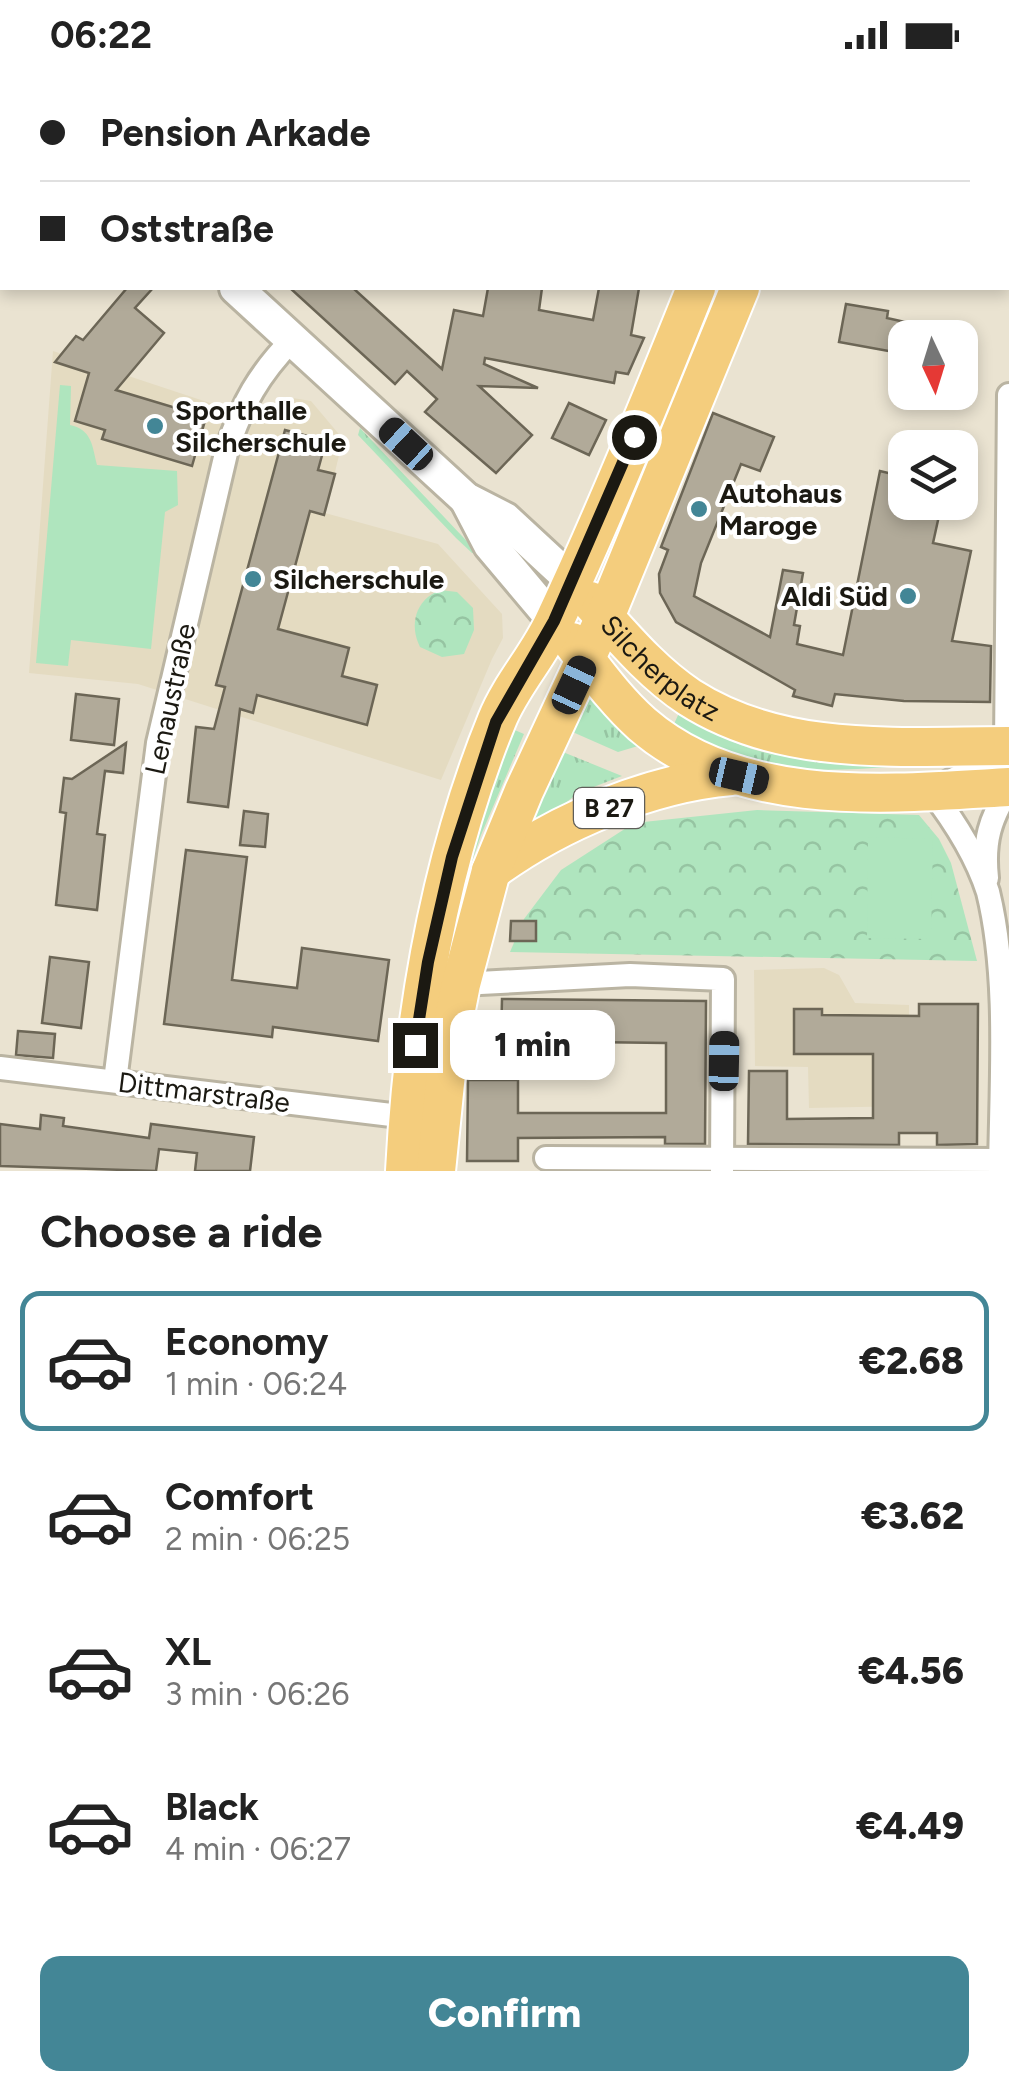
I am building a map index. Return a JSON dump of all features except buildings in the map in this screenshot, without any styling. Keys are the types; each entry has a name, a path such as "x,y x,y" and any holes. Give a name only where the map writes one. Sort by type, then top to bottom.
{"main road":[{"path":"405,1171 428,962 456,842 500,714 554,621 695,290"},
{"path":"436,1171 448,1044 492,871 524,791 605,617 739,290"},
{"name":"Silcherplatz","path":"572,580 629,646 668,680 690,698 743,726 781,736 879,747 1007,746"},
{"name":"Silcherplatz","path":"554,621 627,710 656,735 694,758 739,776 803,788 932,791"},
{"name":"B 27","path":"492,871 548,832 586,816 683,782 739,776"},
{"name":"B 27","path":"932,791 1009,788"}],"street":[{"path":"238,290 466,499 505,519 572,580"},
{"name":"Lenaustraße","path":"115,1081 158,742 227,450 242,404 268,365 292,340"},
{"path":"546,1158 722,1166 1000,1166 1005,958 988,891 954,822 932,791 991,760 1007,746 1009,395"},
{"path":"466,499 490,544 554,621"},
{"path":"988,891 986,832 1009,788"},
{"path":"461,984 630,976 723,979 722,1166"},
{"name":"Dittmarstraße","path":"0,1068 408,1117"}],"shaded area":[{"name":"Silcherschule","path":"53,351 258,419 277,400 311,401 343,439 325,513 438,544 502,614 503,638 441,780 138,684 29,673"},
{"path":"824,968 839,975 855,1003 909,1005 909,1106 809,1108 808,1067 755,1066 754,970"}],"green space":[{"path":"60,385 71,386 70,425 87,435 97,465 177,471 178,505 165,512 151,649 71,640 68,666 36,663"},
{"path":"360,428 479,554 472,553 456,538 358,435"},
{"path":"440,590 457,592 473,608 474,630 464,654 442,657 420,647 417,639 416,614 425,600"},
{"path":"588,693 641,740 638,746 618,752 568,730"},
{"path":"679,713 730,741 763,752 833,761 949,760 949,764 839,770 775,766 735,755 698,738 674,724"},
{"path":"510,728 524,734 462,891 468,847"},
{"path":"558,750 622,776 578,793 525,832"},
{"path":"757,810 919,815 939,839 951,863 977,961 510,952 524,919 561,870 634,823"},
{"path":"868,837 933,839 931,939 867,938"}],"place":[{"name":"Sporthalle Silcherschule","path":"155,426"},
{"name":"Autohaus Maroge","path":"699,509"},
{"name":"Silcherschule","path":"253,579"},
{"name":"Aldi Süd","path":"908,596"}],"route":[{"path":"415,1045 428,962 452,857 475,780 496,722 542,647 634,437"}]}
